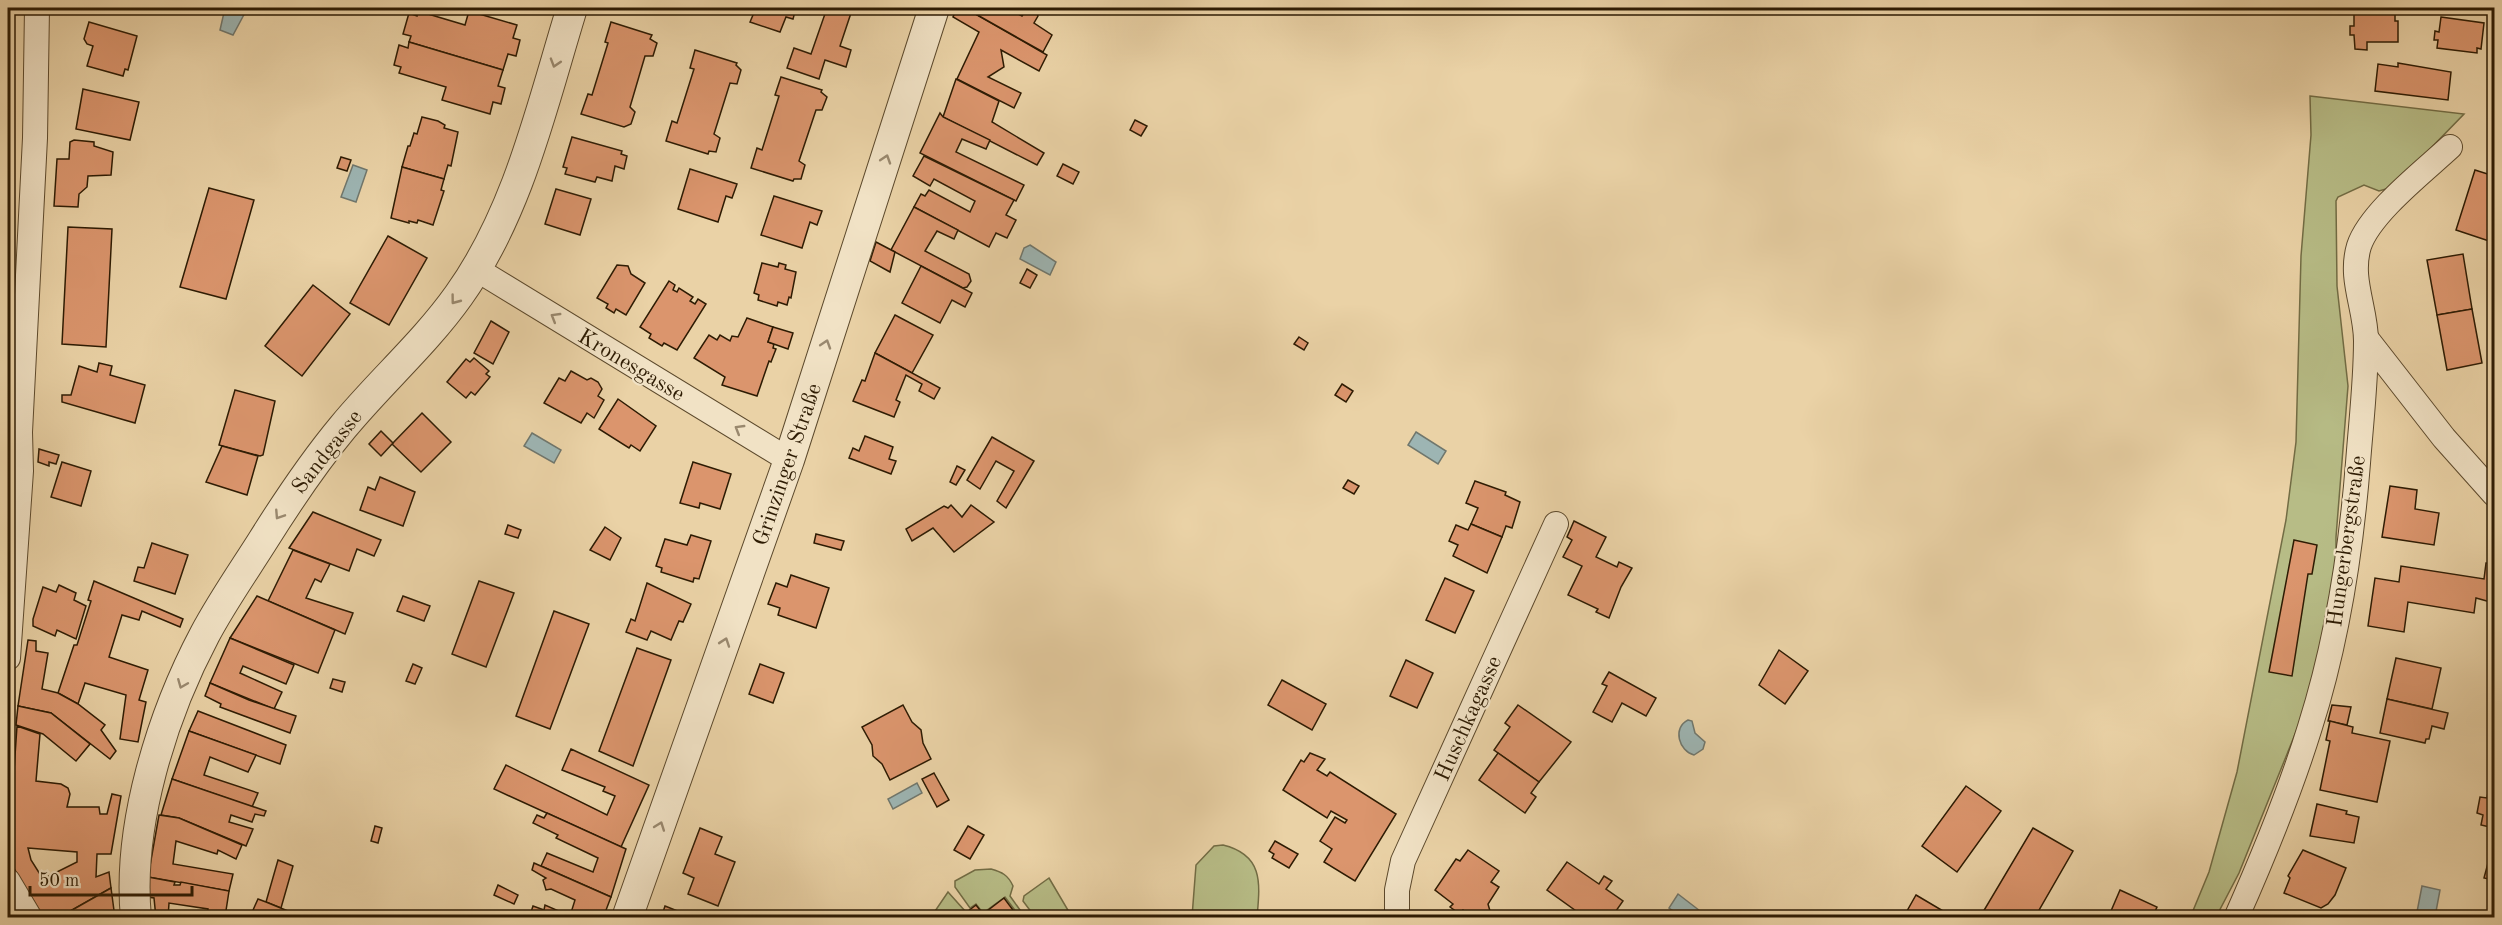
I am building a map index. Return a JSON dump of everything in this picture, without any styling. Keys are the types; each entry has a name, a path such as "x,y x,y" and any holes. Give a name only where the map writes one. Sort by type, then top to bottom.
{"street":[{"path":"8,658 21,471 20,432 36,128 38,8"},
{"name":"Sandgasse","path":"136,918 135,856 151,779 171,714 206,632 317,460 367,399 429,333 459,296 476,269 508,206 572,8"},
{"name":"Grinzinger Straße","path":"627,918 789,460 934,8"},
{"name":"Hungerbergstraße","path":"2236,918 2268,845 2311,726 2343,591 2358,464 2366,338 2355,266 2359,246 2369,223 2450,147"},
{"name":"Kronesgasse","path":"476,269 789,460"},
{"path":"2366,338 2444,438 2494,494"},
{"name":"Huschkagasse","path":"1397,918 1397,890 1403,861 1556,524"},
{"path":"8,881 30,918"}],"green space":[{"path":"2310,96 2464,114 2393,187 2379,191 2364,185 2338,197 2336,201 2337,286 2348,386 2336,537 2336,572 2323,636 2302,717 2239,873 2216,917 2190,918 2209,872 2237,772 2286,520 2296,442 2301,256 2311,135"},
{"path":"1223,845 1246,856 1253,863 1259,893 1257,917 1192,917 1196,865 1214,846"},
{"path":"991,869 1009,879 1013,886 1010,896 1025,917 1020,917 1005,897 983,913 976,904 970,908 955,887 955,881 975,870"},
{"path":"1049,878 1072,917 1035,917 1023,901 1024,896"},
{"path":"948,892 965,911 957,917 931,917"}],"water":[{"path":"225,8 247,9 233,35 220,30"},
{"path":"353,165 367,170 356,202 341,197"},
{"path":"1030,245 1056,262 1050,275 1020,259 1024,248"},
{"path":"1416,432 1446,451 1438,464 1408,445"},
{"path":"532,433 561,450 554,463 524,446"},
{"path":"1688,720 1692,721 1695,733 1705,742 1703,749 1694,755 1684,749 1679,739 1680,728"},
{"path":"917,783 922,793 893,809 888,799"},
{"path":"2422,886 2440,890 2435,917 2416,917"},
{"path":"1678,894 1704,914 1701,917 1682,917 1669,908"}],"building":[{"path":"756,8 796,8 793,19 786,17 780,32 750,22"},
{"path":"827,8 851,13 840,46 851,50 846,67 825,60 819,79 787,68 794,48 811,54"},
{"path":"957,8 965,8 1047,55 1039,71 1001,50 1004,67 988,77 1021,93 1014,108 957,79 979,32 953,17"},
{"path":"965,8 1014,8 1012,11 1022,16 1027,8 1036,11 1038,16 1034,23 1052,35 1043,52"},
{"path":"418,11 465,25 469,11 517,25 513,38 520,40 516,56 508,54 503,70 409,42 411,36 403,34 409,13 417,16"},
{"path":"2354,12 2395,12 2395,21 2398,21 2398,42 2367,42 2367,50 2355,49 2354,35 2350,35 2350,26 2354,26"},
{"path":"2441,17 2484,23 2481,49 2477,48 2477,53 2437,48 2438,40 2434,40 2435,31 2439,32"},
{"path":"89,22 137,36 128,70 125,69 123,76 87,66 93,46 87,44 84,39"},
{"path":"611,22 652,35 650,39 657,43 653,56 645,56 630,107 635,112 631,124 624,127 581,114 588,94 592,95 608,43 605,42"},
{"path":"409,42 503,70 498,86 505,88 501,104 493,102 490,114 442,100 446,87 399,73 401,67 394,65 399,45 408,48"},
{"path":"695,50 737,63 736,65 741,70 737,84 730,83 714,134 720,138 716,152 709,151 708,154 666,141 672,121 677,123 694,69 690,68"},
{"path":"2398,63 2451,72 2448,100 2375,91 2378,64 2398,67"},
{"path":"781,77 822,90 821,92 827,97 822,110 816,110 799,161 805,165 801,179 793,181 751,168 757,148 762,150 779,96 775,95"},
{"path":"956,79 999,101 992,122 1044,153 1037,165 943,117"},
{"path":"83,89 139,102 130,140 76,129"},
{"path":"940,113 943,117 990,140 986,149 962,139 956,152 1024,185 1016,201 920,153"},
{"path":"422,117 438,121 445,125 444,128 458,132 451,166 448,165 444,179 402,167 408,146 410,146 414,133 417,134"},
{"path":"1135,120 1147,126 1141,136 1130,130"},
{"path":"572,137 622,151 621,154 627,156 624,169 615,166 612,181 597,177 595,182 565,174 567,168 563,167"},
{"path":"74,140 94,142 94,146 113,152 111,175 88,176 87,187 79,194 78,207 54,206 57,159 69,159 70,142"},
{"path":"924,156 1014,200 1006,215 1016,220 1007,238 996,233 989,247 914,207 921,194 925,196 929,190 970,212 975,201 934,179 930,186 913,176"},
{"path":"341,157 351,160 347,171 337,168"},
{"path":"1063,164 1079,172 1073,184 1057,176"},
{"path":"402,167 444,179 441,190 444,191 433,225 418,220 417,223 409,221 409,223 391,218"},
{"path":"690,169 737,184 732,198 726,196 718,222 678,209"},
{"path":"2475,170 2494,176 2492,242 2456,230"},
{"path":"209,188 254,200 226,299 180,287"},
{"path":"556,189 591,199 580,235 545,224"},
{"path":"774,196 822,211 817,225 810,222 802,248 761,235"},
{"path":"914,207 958,230 954,239 937,231 925,251 969,274 971,281 967,287 963,288 891,250"},
{"path":"68,227 112,229 106,347 62,344"},
{"path":"388,236 427,258 389,325 350,303"},
{"path":"876,242 895,252 890,272 870,261"},
{"path":"2463,254 2472,309 2437,315 2427,260"},
{"path":"762,263 778,267 779,263 786,265 785,269 796,272 791,298 789,297 787,305 778,302 777,306 758,300 759,295 754,293"},
{"path":"617,265 628,266 631,274 645,283 626,315 616,309 614,313 606,308 608,304 597,298"},
{"path":"921,266 972,293 965,307 952,300 940,323 902,303"},
{"path":"1027,269 1037,275 1030,288 1020,283"},
{"path":"669,281 675,285 673,290 677,292 679,288 693,297 690,301 695,304 698,299 706,304 677,350 664,343 662,346 649,338 651,334 640,327"},
{"path":"313,285 350,314 302,376 265,346"},
{"path":"2472,309 2482,363 2447,370 2437,315"},
{"path":"895,315 933,335 912,373 875,353"},
{"path":"747,318 773,327 768,342 774,344 773,348 776,349 771,362 769,361 757,396 722,385 725,377 694,358 709,335 717,340 720,335 730,341 732,336 738,337"},
{"path":"491,321 509,332 493,364 474,353"},
{"path":"773,327 793,333 788,349 768,342"},
{"path":"1299,337 1308,343 1304,350 1294,344"},
{"path":"875,353 940,388 934,399 919,391 922,384 906,375 896,400 900,402 894,417 853,401 862,380 865,381"},
{"path":"474,358 489,371 486,374 490,377 475,395 471,392 466,398 447,382 466,359 470,362"},
{"path":"99,363 112,366 110,375 145,385 135,423 62,402 62,395 71,395 79,366 97,372"},
{"path":"571,371 587,380 591,378 598,382 602,389 598,396 604,400 594,418 587,413 581,423 544,403 559,378 565,381"},
{"path":"1342,384 1353,391 1346,402 1335,395"},
{"path":"235,390 275,401 263,455 219,445"},
{"path":"618,399 656,426 640,451 631,445 629,448 599,429"},
{"path":"422,413 451,442 421,472 392,444"},
{"path":"381,431 393,443 381,456 369,444"},
{"path":"865,436 893,447 889,459 896,461 891,474 849,458 853,448 859,451"},
{"path":"992,437 1034,461 1006,508 997,501 1014,471 996,461 980,489 967,480"},
{"path":"222,446 258,456 247,495 206,482"},
{"path":"39,449 59,455 56,464 49,462 49,466 38,462"},
{"path":"62,462 91,471 81,506 51,497"},
{"path":"693,462 731,474 720,509 700,503 699,508 680,503"},
{"path":"957,466 965,470 956,485 950,482"},
{"path":"380,477 415,492 403,526 360,510 368,487 375,490"},
{"path":"1348,480 1359,486 1354,494 1343,488"},
{"path":"1475,481 1506,492 1505,495 1520,502 1512,528 1506,526 1502,537 1471,524 1478,508 1466,503"},
{"path":"2390,486 2417,490 2415,509 2439,513 2434,545 2382,537"},
{"path":"951,505 962,517 971,505 994,522 954,552 933,528 912,541 906,529 944,506 948,508"},
{"path":"313,512 381,540 374,556 357,549 349,571 289,548"},
{"path":"1574,521 1606,537 1596,557 1617,567 1619,562 1632,568 1621,587 1609,618 1596,612 1598,609 1568,595 1582,566 1563,557 1572,540 1567,537"},
{"path":"1471,524 1502,537 1487,573 1453,556 1458,545 1449,541 1456,525 1468,530"},
{"path":"508,525 521,530 518,538 505,534"},
{"path":"605,527 621,538 610,560 590,550"},
{"path":"816,534 844,541 841,550 814,543"},
{"path":"691,535 711,541 699,579 694,578 693,582 661,572 662,568 656,566 665,539 687,545"},
{"path":"2294,540 2317,545 2312,574 2308,574 2292,676 2269,672"},
{"path":"152,543 188,555 175,594 134,581 138,567 144,568"},
{"path":"293,550 330,564 321,582 315,579 306,598 353,613 345,634 268,601"},
{"path":"2486,563 2494,564 2494,603 2476,598 2474,613 2408,602 2404,632 2368,626 2375,578 2399,582 2401,566 2484,579"},
{"path":"791,575 829,588 816,628 778,615 780,608 768,604 776,583 787,587"},
{"path":"1445,578 1474,591 1455,633 1426,620"},
{"path":"94,581 183,619 180,627 142,611 139,620 122,615 109,657 148,670 139,700 146,702 138,742 120,739 126,695 85,683 78,704 58,693 74,645 77,645 91,601 88,600"},
{"path":"479,581 514,593 486,667 452,654"},
{"path":"647,583 691,604 683,622 679,621 671,640 651,631 647,640 626,632 631,619 635,621"},
{"path":"59,585 76,593 74,600 86,606 76,639 57,630 55,636 33,626 43,587 56,592"},
{"path":"257,596 335,630 318,673 230,638"},
{"path":"403,596 430,606 424,621 397,611"},
{"path":"554,611 589,624 550,729 516,716"},
{"path":"230,638 294,665 286,684 243,666 240,673 282,692 274,709 210,683"},
{"path":"28,640 36,641 36,651 48,653 42,689 58,693 78,704 105,725 101,730 116,751 110,759 51,713 18,706"},
{"path":"637,648 671,660 633,766 599,751"},
{"path":"1779,650 1808,671 1785,704 1759,685"},
{"path":"2396,658 2441,668 2432,709 2387,699"},
{"path":"1406,660 1433,673 1417,708 1390,696"},
{"path":"413,664 422,668 415,684 406,681"},
{"path":"760,664 784,673 773,703 749,694"},
{"path":"1609,672 1656,698 1646,716 1622,703 1612,722 1593,712 1607,686 1602,684"},
{"path":"333,679 345,682 342,692 330,688"},
{"path":"1282,680 1326,704 1312,730 1268,705"},
{"path":"210,683 249,700 296,716 290,733 220,707 221,704 205,696"},
{"path":"2387,699 2448,713 2444,729 2432,726 2429,739 2426,739 2425,743 2380,733"},
{"path":"903,705 912,722 921,730 923,743 931,759 890,780 882,764 873,756 872,745 862,727"},
{"path":"1518,705 1571,742 1539,782 1494,750 1510,727 1505,723"},
{"path":"2332,705 2351,707 2347,725 2328,721"},
{"path":"18,706 51,713 90,744 76,761 43,734 16,725"},
{"path":"198,711 286,745 280,764 189,731"},
{"path":"2330,721 2353,727 2352,733 2390,741 2377,802 2320,790 2330,741 2326,740"},
{"path":"17,726 40,734 36,781 61,784 68,788 70,794 67,807 99,807 100,814 107,814 112,794 121,796 111,854 97,854 96,877 109,872 111,888 58,918 44,918 13,867 9,845","holes":["28,848 77,852 77,862 43,879 31,860"]},
{"path":"189,731 256,755 248,772 210,757 204,775 258,793 252,807 172,779"},
{"path":"571,749 649,785 621,847 494,789 506,765 607,815 615,796 603,791 605,787 562,770"},
{"path":"1310,753 1325,759 1317,770 1327,776 1330,772 1396,814 1355,881 1324,862 1332,849 1320,841 1335,817 1345,823 1347,820 1331,811 1327,818 1283,790 1301,760 1304,762"},
{"path":"1498,753 1539,782 1531,793 1536,797 1525,813 1479,780"},
{"path":"934,773 949,800 937,807 922,779"},
{"path":"172,779 266,811 264,816 255,814 252,822 231,815 229,822 253,829 246,846 179,818 161,815"},
{"path":"1966,786 2001,811 1957,872 1922,846"},
{"path":"2489,787 2494,789 2494,828 2481,825 2483,815 2477,813 2480,797 2487,798"},
{"path":"2317,804 2347,811 2346,814 2359,817 2354,843 2310,836"},
{"path":"547,813 626,849 611,897 541,866 547,853 593,872 598,858 556,838 558,835 533,823 537,815 544,818"},
{"path":"159,815 179,818 242,845 236,859 218,850 217,854 176,841 173,864 233,874 229,891 148,877"},
{"path":"375,826 382,828 378,843 371,841"},
{"path":"968,826 984,835 970,859 954,850"},
{"path":"700,828 722,837 715,854 735,862 718,906 688,894 694,878 683,873"},
{"path":"2033,828 2073,851 2038,912 2040,913 2038,918 1993,918 1983,912"},
{"path":"1275,841 1298,854 1289,868 1272,858 1274,854 1269,851"},
{"path":"1468,850 1499,871 1491,882 1499,887 1488,904 1490,911 1486,918 1473,918 1463,910 1460,914 1450,907 1453,904 1435,890 1456,859 1460,861"},
{"path":"2303,850 2346,868 2335,895 2328,904 2321,908 2284,893 2290,878 2288,876"},
{"path":"278,860 293,866 281,908 266,902"},
{"path":"1567,862 1599,884 1604,876 1612,881 1606,889 1623,901 1611,918 1586,918 1547,890"},
{"path":"534,863 611,897 603,918 536,918 530,915 533,906 544,910 545,905 570,916 575,900 551,889 546,890 543,880 546,878 532,870"},
{"path":"2488,863 2494,865 2494,880 2484,878"},
{"path":"148,877 175,882 174,885 180,885 181,882 229,891 225,917 207,915 208,909 169,903 168,918 156,918 154,898 148,897"},
{"path":"498,885 518,895 514,904 494,895"},
{"path":"111,888 115,918 58,918"},
{"path":"2120,890 2157,907 2152,918 2108,918"},
{"path":"1916,895 1955,918 1903,918"},
{"path":"1004,898 1019,918 959,918 976,905 983,914"},
{"path":"258,899 305,918 271,918 253,910"},
{"path":"665,906 695,918 661,918"}]}
